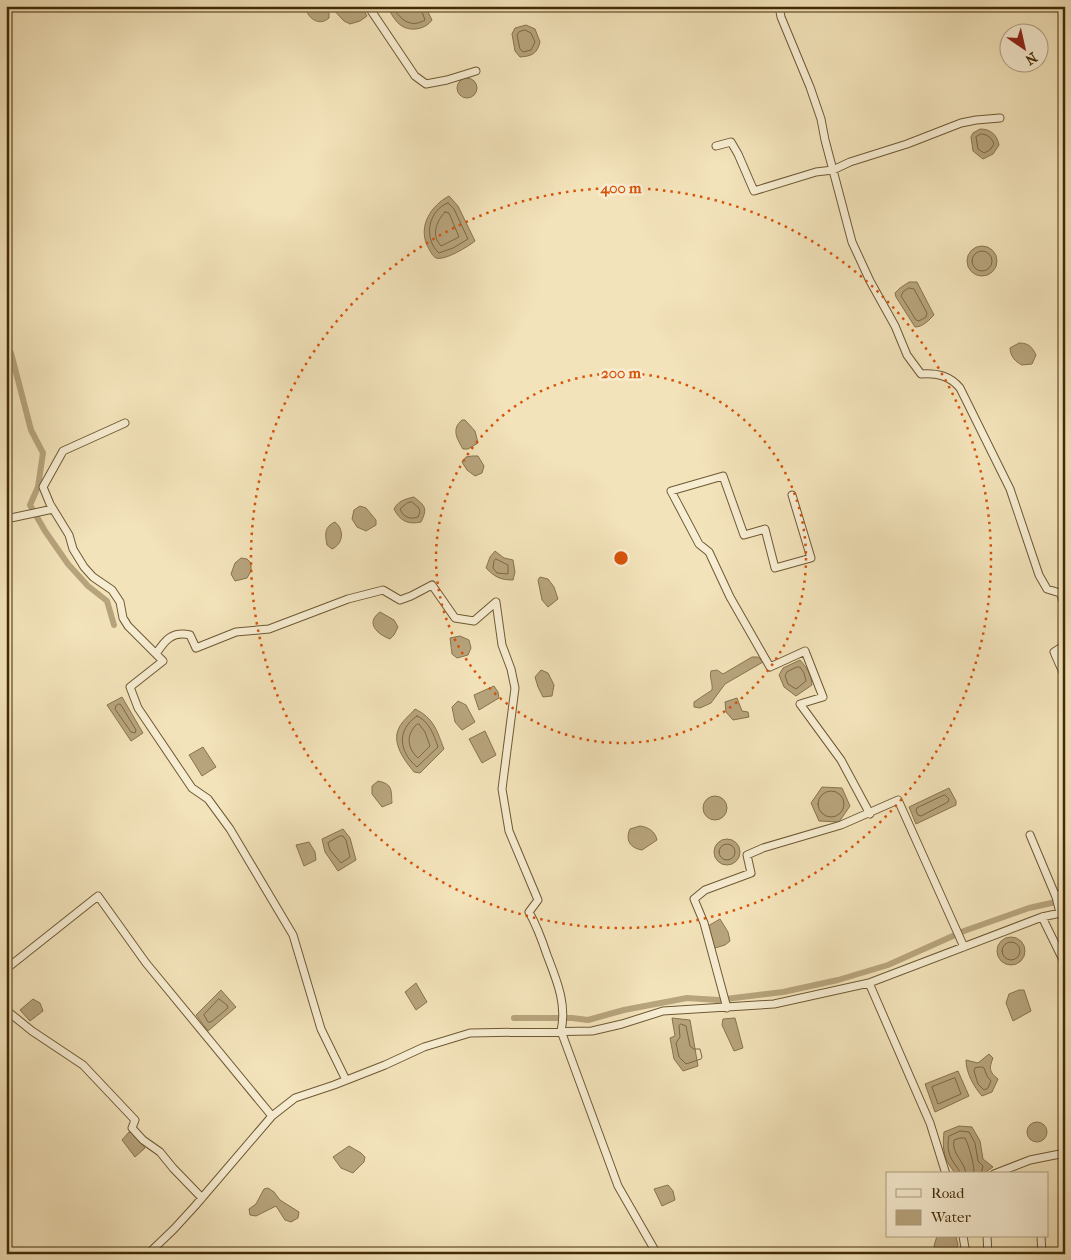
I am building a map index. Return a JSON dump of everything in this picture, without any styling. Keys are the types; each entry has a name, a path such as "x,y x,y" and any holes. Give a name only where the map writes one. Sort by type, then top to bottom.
{"street":[{"path":"368,6 415,76 426,84 446,80 476,70"},
{"path":"779,6 781,17 821,119 852,242 870,282 895,326 907,355 921,374 941,375 953,379 960,388 1010,489 1039,575 1047,589 1060,593 1065,606"},
{"path":"716,146 731,142 754,191 816,172 833,170 850,162 907,144 961,123 1000,118"},
{"path":"125,423 63,451 43,487 53,509 69,535 73,549 84,567 93,577 112,590 120,602 123,618 128,626 163,661 130,687 138,708 192,788 208,798 230,829 293,935 320,1028 345,1079"},
{"path":"792,495 811,558 775,568 765,529 744,535 723,476 671,491 699,544 709,552 730,597 770,667 805,652 823,697 800,704 841,760 870,814"},
{"path":"6,518 53,509"},
{"path":"156,654 165,640 181,633 190,635 196,648 236,632 269,628 348,599 383,590 400,600 432,585 455,618 474,620 496,602 502,645 511,669 515,688 502,789 509,831 538,900 530,912 536,923 557,980 563,1009 561,1031 618,1186 657,1254"},
{"path":"1065,645 1054,652 1065,677"},
{"path":"726,1006 704,923 694,899 705,890 751,873 747,855 763,848 841,825 870,814 898,800 964,947"},
{"path":"148,1254 202,1198 272,1116 295,1098 424,1046 470,1033 592,1031 663,1011 774,1004 869,983 1042,917 1061,912 1030,836"},
{"path":"1056,897 1065,891"},
{"path":"6,969 98,896 146,963 272,1116"},
{"path":"1042,917 1065,964"},
{"path":"869,983 927,1115 945,1172"},
{"path":"6,1010 32,1031 83,1065 135,1120 132,1128 143,1140 160,1152 202,1198"},
{"path":"999,1172 1030,1160 1065,1153"},
{"path":"963,1238 966,1254"},
{"path":"987,1238 988,1254"},
{"path":"1041,1238 1042,1254"}],"water":[{"path":"310,6 324,6 329,13 329,18 322,22 316,21 310,17 306,10"},
{"path":"330,6 361,6 367,16 360,21 350,24 344,21"},
{"path":"387,6 425,6 432,20 426,26 414,29 406,28 400,25"},
{"path":"526,25 535,29 540,42 533,54 520,57 515,51 512,34 515,28"},
{"path":"467,78 474,81 477,88 474,95 467,98 460,95 457,88 460,81"},
{"path":"980,129 993,133 999,145 993,154 983,159 973,151 971,137 973,133"},
{"path":"449,196 458,206 475,241 451,255 436,258 427,245 424,230 432,210"},
{"path":"982,246 988,247 996,255 996,267 988,275 982,276 976,275 968,267 967,261 968,255 976,247"},
{"path":"909,282 917,282 934,315 926,323 918,327 915,327 895,293"},
{"path":"1019,343 1030,346 1033,350 1036,355 1032,364 1022,365 1013,358 1010,348"},
{"path":"462,420 465,420 475,431 478,443 468,449 463,449 456,434 457,427"},
{"path":"478,456 484,466 482,473 475,476 467,470 462,462 466,457"},
{"path":"414,497 423,505 425,510 421,522 412,523 399,517 394,509 402,501"},
{"path":"360,506 366,508 376,520 376,525 366,531 357,527 352,519 354,510"},
{"path":"335,522 340,529 341,537 339,544 332,549 327,545 326,534 329,526"},
{"path":"495,551 504,558 513,560 515,572 513,580 498,577 486,568 490,557"},
{"path":"241,558 247,559 251,563 251,571 247,578 235,581 231,574 235,563"},
{"path":"540,577 548,579 554,587 558,599 548,607 542,600 538,580"},
{"path":"380,612 394,620 398,627 390,639 374,628 373,620"},
{"path":"460,636 469,640 471,648 468,655 457,658 452,654 450,638"},
{"path":"752,657 758,657 763,662 725,684 711,703 700,708 694,707 694,702 712,690 711,671 717,670 723,674"},
{"path":"800,660 808,671 812,685 796,696 784,687 779,675 783,668"},
{"path":"541,670 548,673 554,685 552,696 543,697 538,687 535,677"},
{"path":"494,686 499,698 479,710 474,695"},
{"path":"122,697 143,733 131,741 107,705"},
{"path":"737,698 742,711 748,712 749,717 733,720 726,712 725,702"},
{"path":"458,701 466,705 475,722 462,730 455,722 452,707"},
{"path":"415,709 431,721 444,749 420,773 414,772 407,763 400,751 397,740 400,725"},
{"path":"485,731 496,755 482,763 469,739"},
{"path":"203,747 216,767 202,776 189,755"},
{"path":"378,781 389,786 391,791 392,803 382,807 372,794 372,786"},
{"path":"822,787 842,788 850,806 839,822 819,821 811,803"},
{"path":"949,788 956,801 956,805 916,824 909,807"},
{"path":"715,796 720,797 726,803 726,813 720,819 715,820 710,819 704,813 703,808 704,803 710,797"},
{"path":"640,826 651,830 657,840 642,850 634,847 628,840 630,829"},
{"path":"343,829 350,838 356,860 338,871 325,852 322,839"},
{"path":"727,839 737,842 740,852 737,862 727,865 717,862 714,852 717,842"},
{"path":"309,842 315,852 316,860 304,866 296,845"},
{"path":"720,919 728,932 730,941 725,945 715,948 708,935 708,926"},
{"path":"1011,937 1021,941 1025,951 1021,961 1011,965 1001,961 997,951 1001,941"},
{"path":"416,983 427,1002 416,1010 405,992"},
{"path":"221,990 236,1007 208,1031 196,1015"},
{"path":"1024,990 1031,1011 1013,1021 1006,1003 1009,994"},
{"path":"33,999 40,1003 43,1011 30,1021 20,1010"},
{"path":"672,1018 690,1020 698,1066 683,1071 674,1059 670,1038 675,1036"},
{"path":"735,1018 743,1048 734,1051 722,1025 723,1019"},
{"path":"989,1054 993,1058 990,1067 991,1072 998,1079 992,1092 982,1096 971,1080 966,1060 978,1063"},
{"path":"958,1071 969,1096 935,1112 925,1084"},
{"path":"1037,1122 1044,1125 1047,1132 1044,1139 1037,1142 1030,1139 1027,1132 1030,1125"},
{"path":"959,1126 972,1127 980,1141 983,1159 993,1167 986,1172 955,1172 946,1159 943,1144 944,1132"},
{"path":"129,1132 134,1133 145,1148 135,1157 122,1140"},
{"path":"349,1146 365,1157 364,1162 353,1173 341,1168 333,1157"},
{"path":"668,1185 673,1191 675,1200 662,1206 654,1189"},
{"path":"268,1188 280,1200 299,1212 298,1218 291,1222 285,1220 276,1206 256,1216 250,1215 249,1209 256,1204 264,1189"},
{"path":"936,1238 956,1238 958,1245 955,1253 938,1254 934,1246"}],"waterway":[{"path":"6,347 11,353 31,430 43,453 38,487 30,505 68,564 88,586 107,601 114,625"},
{"path":"514,1018 572,1018 588,1020 624,1010 687,998 718,1000 783,992 838,980 888,965 964,931 1029,908 1065,900"}]}
